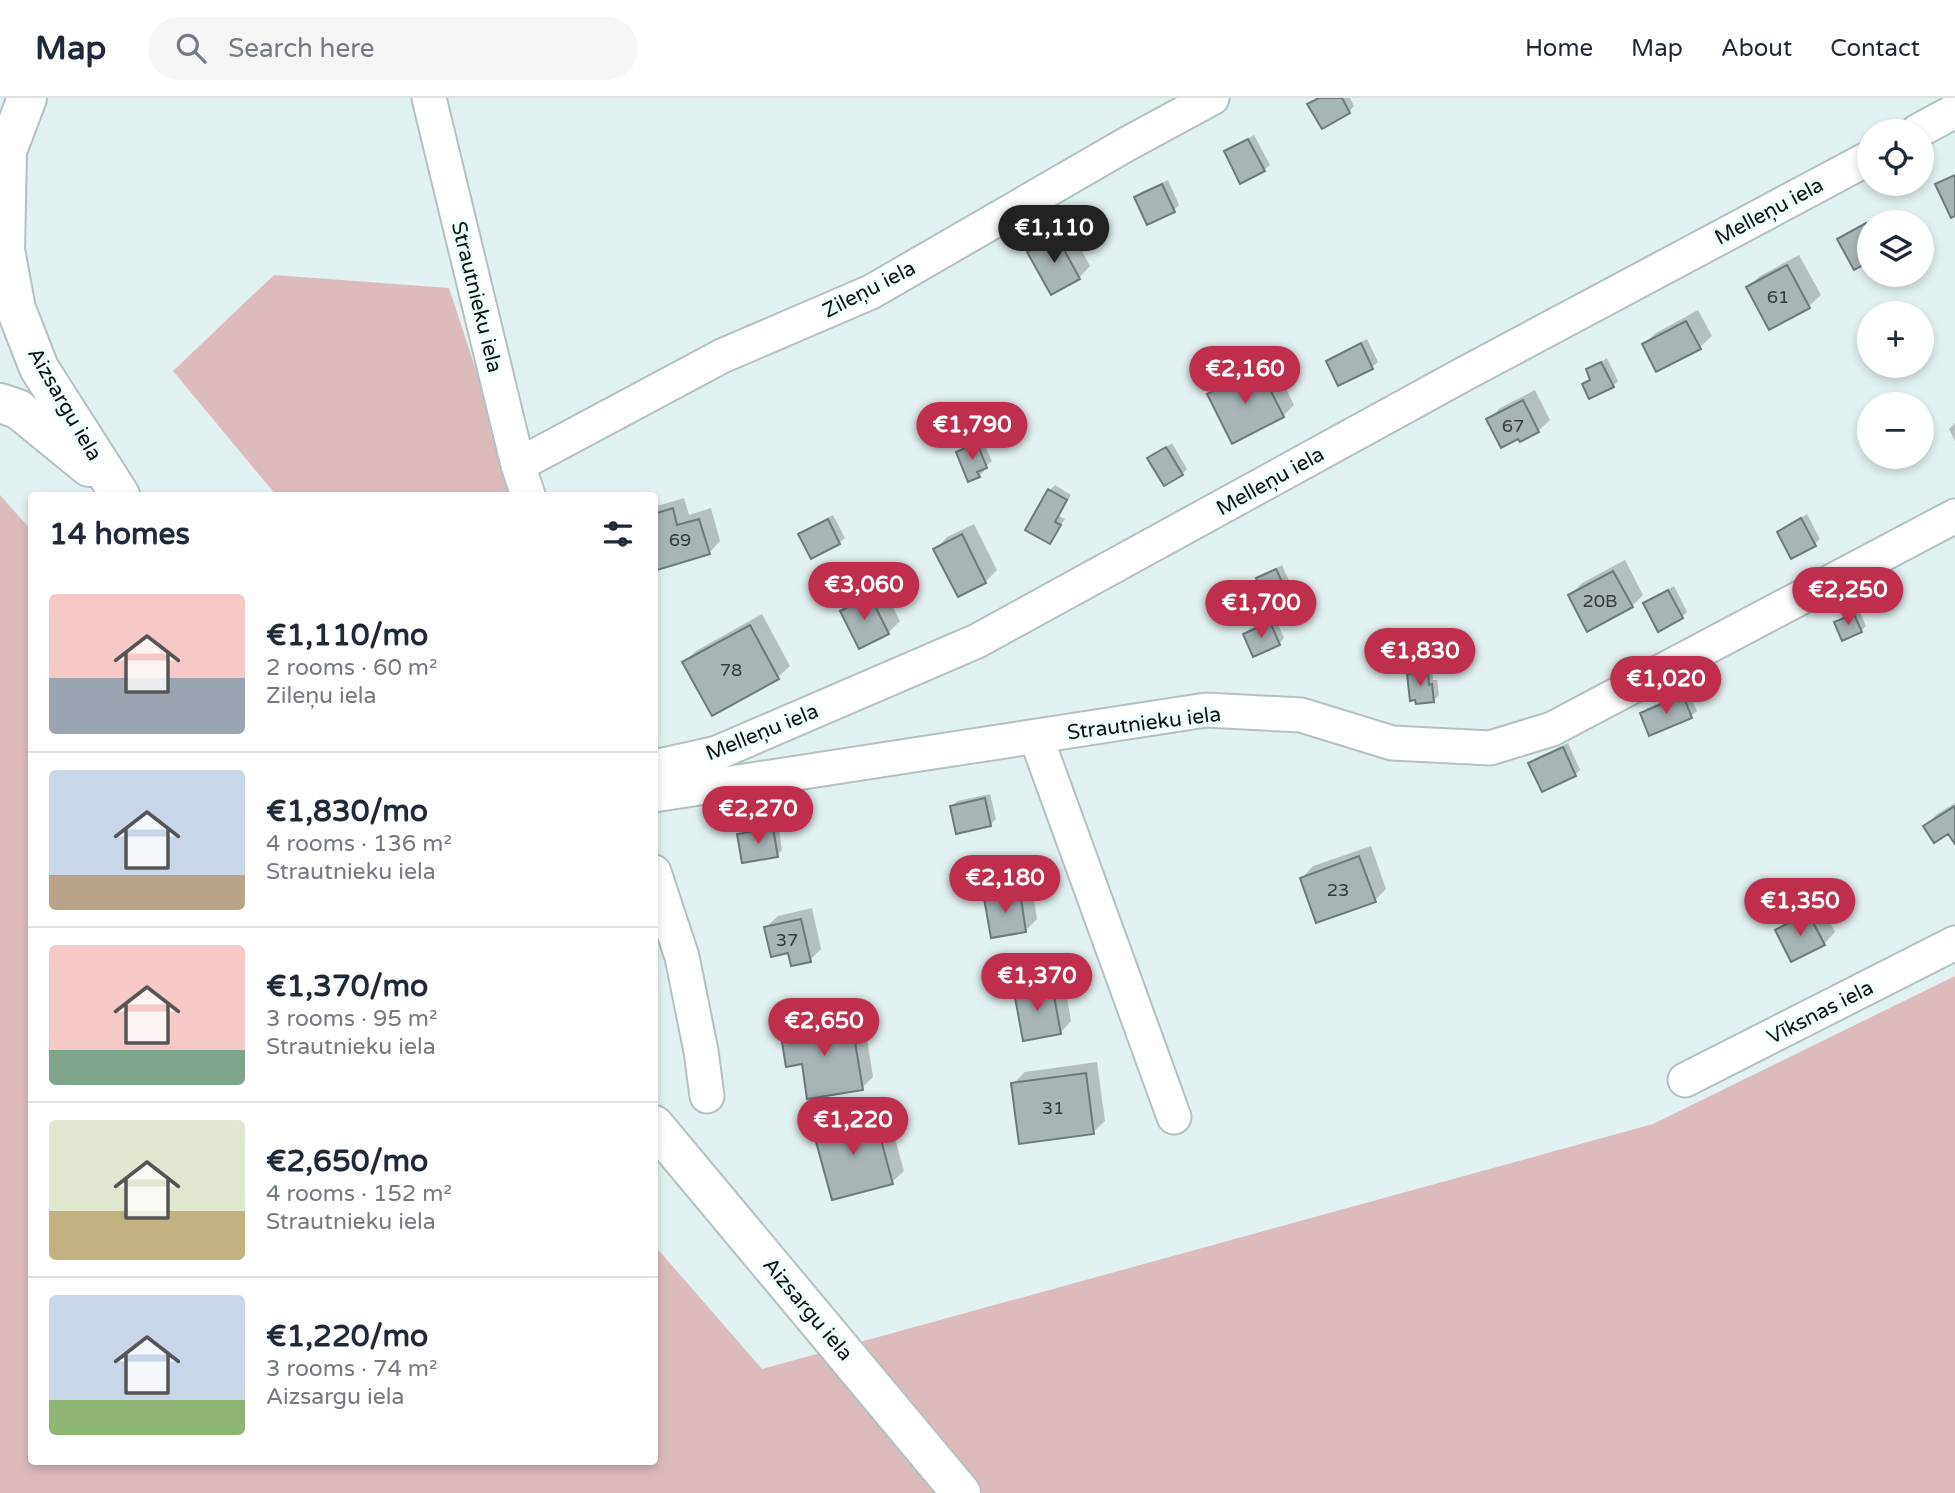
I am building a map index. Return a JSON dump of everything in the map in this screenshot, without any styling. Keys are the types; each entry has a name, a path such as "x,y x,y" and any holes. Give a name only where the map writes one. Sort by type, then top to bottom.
{"highway":[{"name":"Aizsargu iela","path":"27,98 4,155 5,250 16,309 39,368 117,492"},
{"name":"Aizsargu iela","path":"0,403 18,409 117,492"},
{"name":"Aizsargu iela","path":"658,1130 961,1493"}],"street":[{"name":"Strautnieku iela","path":"429,98 523,480"},
{"name":"Zileņu iela","path":"523,480 722,356 871,292 1212,98"},
{"path":"1934,122 1955,111"},
{"name":"Melleņu iela","path":"658,766 717,753 976,641 1857,164"},
{"name":"Strautnieku iela","path":"658,794 1206,710 1301,715 1392,743 1490,748 1552,729 1955,516"},
{"path":"1036,737 1174,1117"},
{"path":"658,884 682,957 707,1096"},
{"name":"Vīksnas iela","path":"1685,1080 1955,943"}],"shaded area":[{"path":"274,275 449,288 516,492 274,492 173,371"},
{"path":"0,495 28,526 28,1465 658,1465 658,1249 762,1369 1653,1124 1955,976 1955,1493 0,1493"}],"building":[{"path":"1319,98 1342,98 1350,113 1322,129 1307,104"},
{"path":"1248,139 1265,171 1240,184 1224,151"},
{"path":"1955,175 1955,216 1951,218 1935,184"},
{"path":"1162,184 1175,212 1147,225 1134,197"},
{"path":"1857,228 1857,268 1854,270 1837,239"},
{"path":"1056,235 1080,279 1051,295 1027,252"},
{"path":"1787,265 1810,308 1769,330 1746,287"},
{"path":"1686,321 1701,349 1656,372 1642,344"},
{"path":"1361,343 1373,369 1338,386 1326,361"},
{"path":"1601,362 1614,387 1589,399 1582,384 1590,380 1586,369"},
{"path":"1259,368 1284,417 1232,444 1207,394"},
{"path":"1523,400 1539,432 1501,448 1486,419"},
{"path":"977,443 987,468 977,472 980,477 968,482 956,452"},
{"path":"1166,447 1183,475 1164,486 1147,458"},
{"path":"1048,489 1067,500 1055,522 1061,525 1050,544 1025,530"},
{"path":"673,508 677,525 699,519 710,554 658,570 658,513"},
{"path":"1801,518 1816,546 1791,559 1777,532"},
{"path":"828,519 840,544 811,559 798,534"},
{"path":"962,534 986,583 958,597 933,549"},
{"path":"1276,569 1295,610 1274,619 1256,578"},
{"path":"1613,571 1633,607 1587,632 1568,595"},
{"path":"1668,590 1683,618 1658,632 1643,603"},
{"path":"870,596 889,634 859,649 840,611"},
{"path":"1854,614 1862,632 1842,641 1834,622"},
{"path":"1270,622 1280,645 1253,657 1243,634"},
{"path":"750,625 779,679 712,716 682,662"},
{"path":"1428,672 1434,702 1416,704 1415,700 1410,701 1407,674"},
{"path":"1683,695 1692,718 1649,736 1640,713"},
{"path":"1563,747 1576,776 1542,792 1528,763"},
{"path":"985,798 991,826 956,834 950,806"},
{"path":"1955,806 1955,844 1948,834 1934,843 1923,826"},
{"path":"773,828 778,857 742,863 737,834"},
{"path":"1359,856 1376,902 1316,923 1300,878"},
{"path":"1020,892 1026,932 991,938 984,898"},
{"path":"1808,913 1825,945 1791,962 1775,930"},
{"path":"801,919 811,962 791,966 788,953 771,957 764,927"},
{"path":"1052,985 1061,1034 1023,1041 1014,992"},
{"path":"841,1020 843,1031 853,1030 863,1090 807,1099 802,1064 786,1067 780,1030"},
{"path":"1086,1073 1094,1134 1019,1144 1011,1083"},
{"path":"874,1114 893,1184 832,1200 813,1131"}]}
